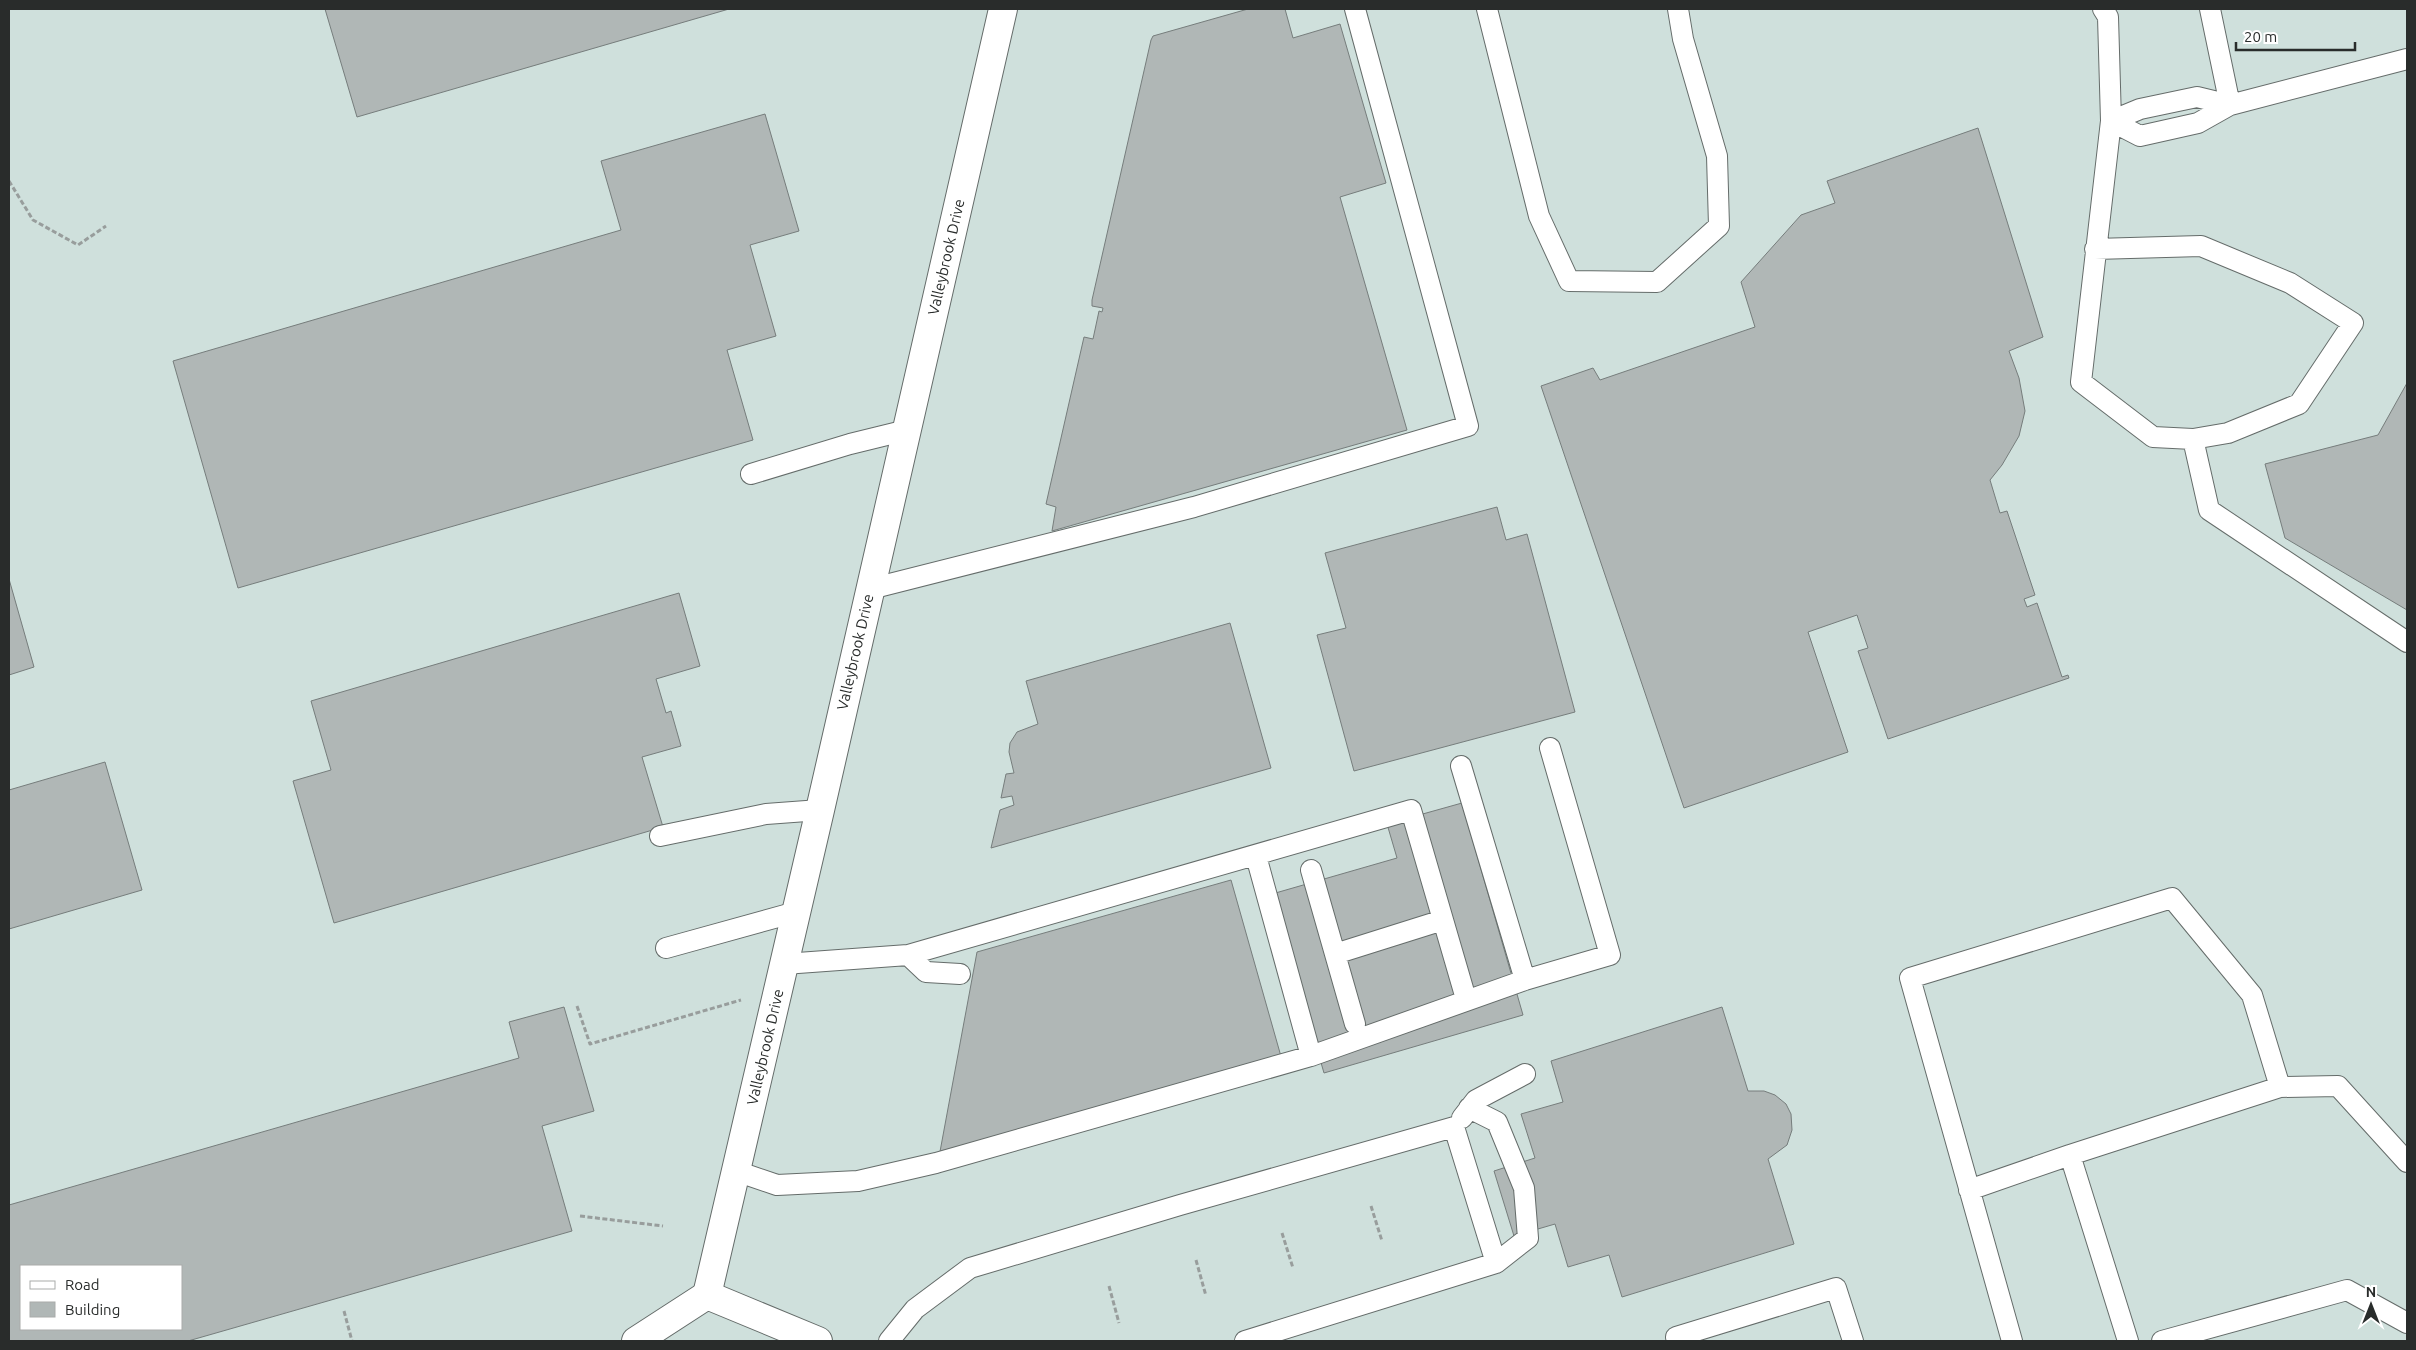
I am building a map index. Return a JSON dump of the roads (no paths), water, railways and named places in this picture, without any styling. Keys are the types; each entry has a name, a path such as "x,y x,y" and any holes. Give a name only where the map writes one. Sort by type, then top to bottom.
{"street":[{"name":"Valleybrook Drive","path":"707,1295 1003,9"},
{"path":"636,1341 707,1295 818,1341"}],"lane":[{"path":"870,589 1194,507 1468,426 1355,9"},
{"path":"1487,9 1539,216 1569,281 1657,282 1719,226 1717,156 1683,39 1678,9"},
{"path":"2095,249 2201,246 2290,283 2353,323 2299,404 2228,433 2194,439 2153,437 2081,382 2095,249 2111,121 2108,17 2103,9"},
{"path":"2210,9 2230,105"},
{"path":"2111,121 2140,109 2197,97 2230,105 2407,59"},
{"path":"751,474 850,444 906,430"},
{"path":"2194,439 2209,510 2407,642"},
{"path":"736,1171 777,1185 858,1180 936,1163 1311,1056 1525,980 1610,955 1550,748"},
{"path":"1461,766 1525,980"},
{"path":"660,836 766,814 820,810"},
{"path":"784,964 908,955 1411,810 1464,992"},
{"path":"1256,856 1311,1056"},
{"path":"1311,870 1355,1024"},
{"path":"2012,1341 1910,978 2172,898 2252,995 2280,1087"},
{"path":"666,948 796,912"},
{"path":"1335,954 1443,920"},
{"path":"908,955 926,972 960,974"},
{"path":"889,1341 915,1310 970,1268 1189,1202 1454,1127 1476,1100 1525,1074"},
{"path":"1969,1190 2280,1087 2338,1086 2407,1162"},
{"path":"1245,1341 1496,1262 1528,1238 1524,1188 1497,1122 1469,1108"},
{"path":"1454,1127 1496,1262"},
{"path":"2070,1155 2128,1341"},
{"path":"1677,1341 1676,1337 1836,1288 1853,1341"},
{"path":"2162,1341 2347,1290 2407,1323"}]}
